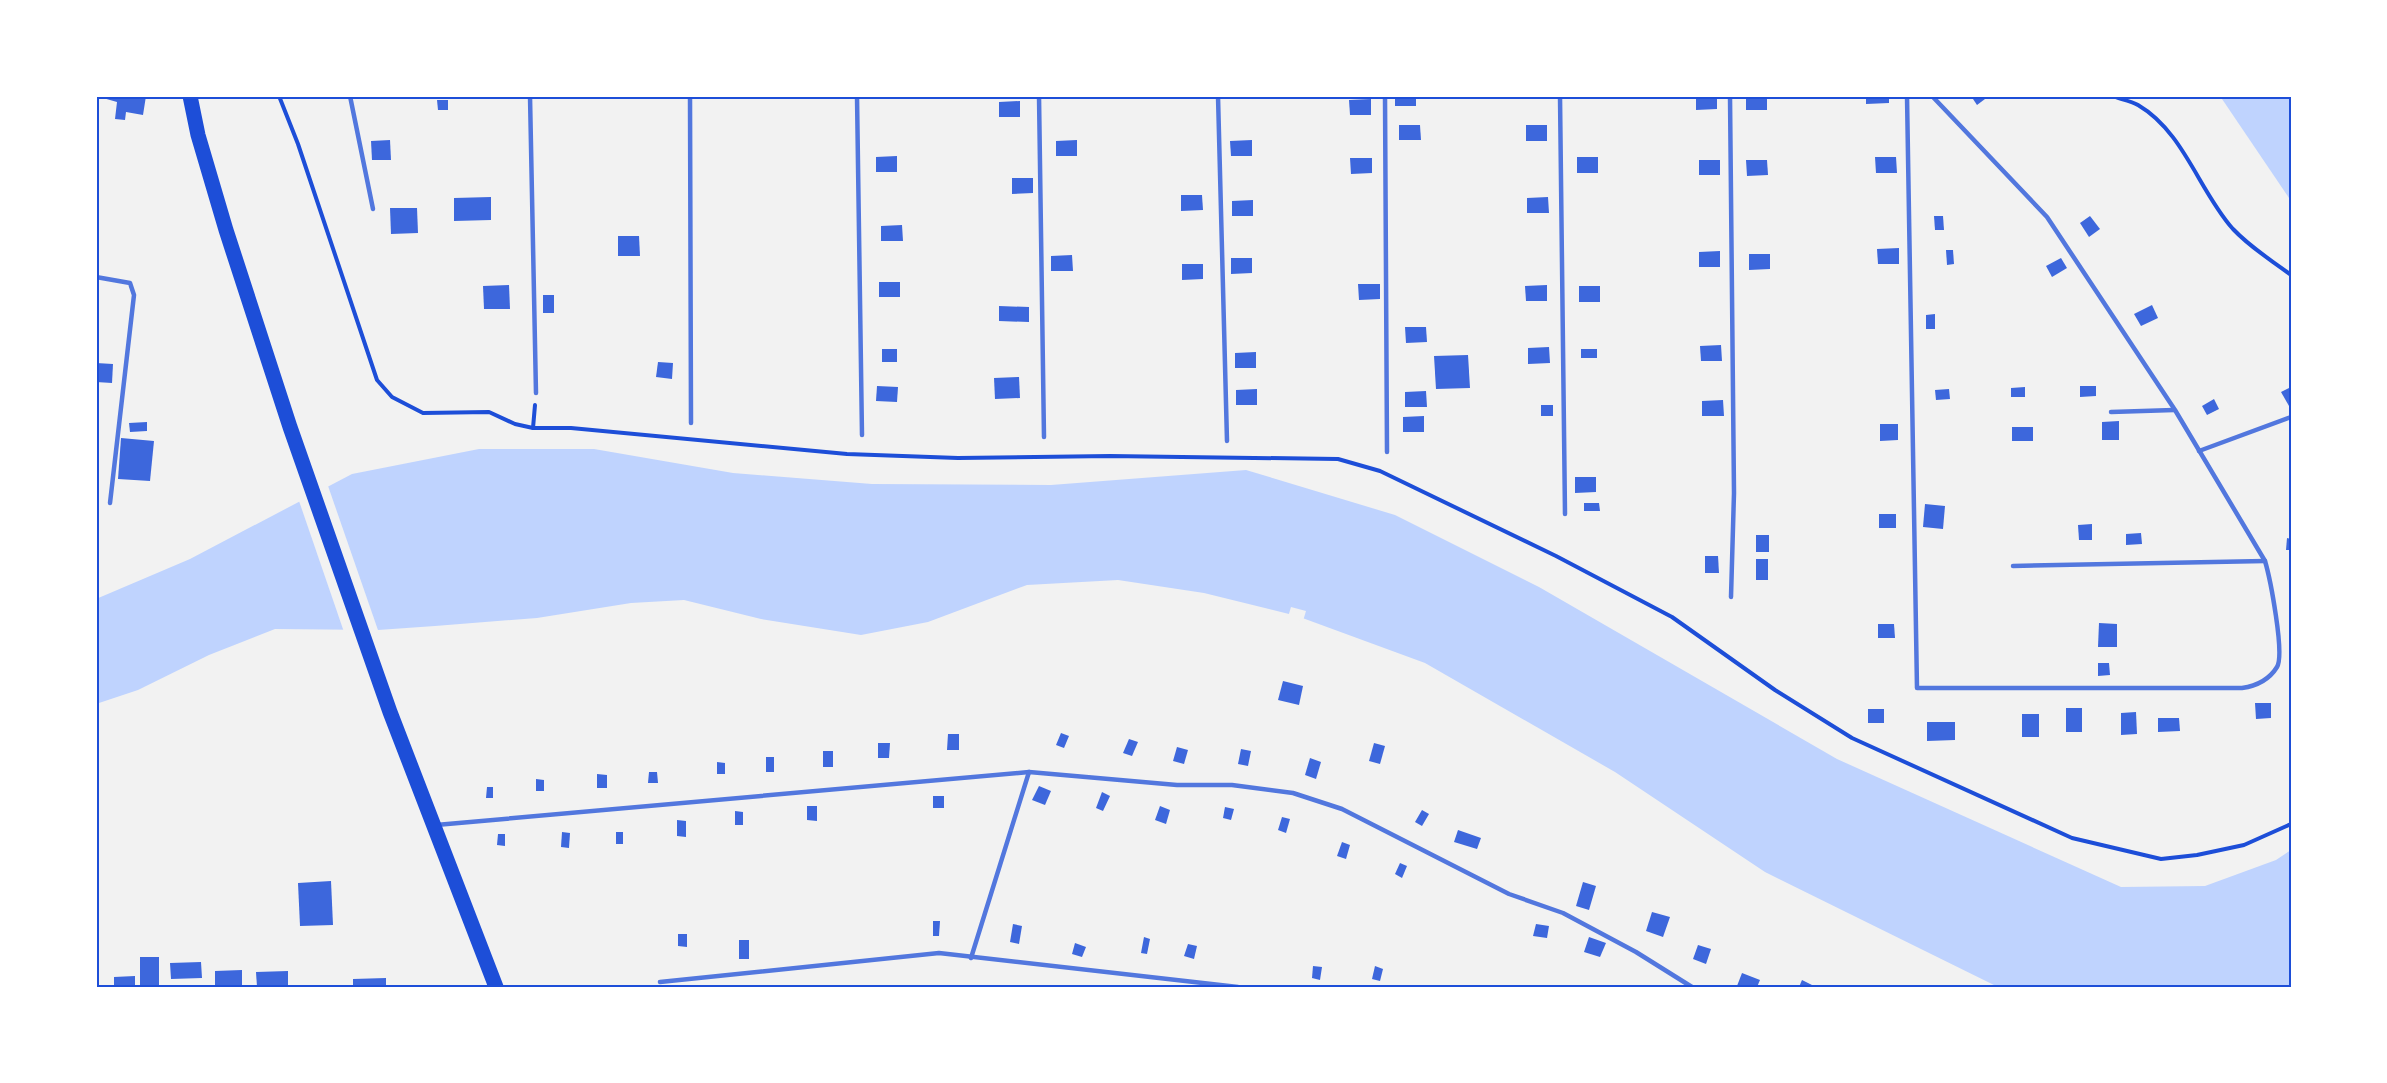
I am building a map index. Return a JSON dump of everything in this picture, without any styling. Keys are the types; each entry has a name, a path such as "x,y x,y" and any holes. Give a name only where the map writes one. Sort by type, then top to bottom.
{"main road":[{"path":"190,96 198,135 226,230 290,428 390,712 496,987"}],"lane":[{"path":"350,96 373,209"},
{"path":"531,96 536,393"},
{"path":"690,96 691,423"},
{"path":"857,96 862,435"},
{"path":"1039,96 1044,437"},
{"path":"1218,96 1227,441"},
{"path":"1384,96 1387,452"},
{"path":"1560,96 1565,514"},
{"path":"1730,96 1734,494 1731,597"},
{"path":"1907,96 1917,688 2253,686 2267,679 2278,666 2280,651 2272,583 2265,561 2175,410 2047,217 1932,96"},
{"path":"96,277 130,283 134,295 110,503"},
{"path":"2111,412 2175,410"},
{"path":"2199,451 2291,417"},
{"path":"2013,566 2265,561"},
{"path":"971,958 1029,772"},
{"path":"433,825 1029,772 1177,785 1232,785 1293,794 1342,809 1509,894 1563,913 1636,952 1692,987"},
{"path":"660,982 939,953 1238,987"}],"path":[{"path":"279,96 298,144 377,380 392,397 423,413 489,412 514,424 533,428 571,428 847,454 958,458 1110,456 1338,459 1380,471 1556,556 1672,617 1775,690 1852,738 2072,838 2162,859 2197,855 2244,845 2291,824"},
{"path":"2112,96 2138,105 2160,123 2180,147 2215,206 2233,229 2258,254 2291,275"},
{"path":"533,428 536,393"}],"water":[{"path":"2220,96 2291,96 2291,201"},
{"path":"479,449 594,449 733,473 872,484 1051,485 1246,470 1395,515 1539,587 1837,759 2121,887 2205,886 2276,860 2291,850 2291,987 1998,987 1765,872 1615,772 1425,663 1297,616 1204,593 1118,580 1027,585 928,622 861,635 761,619 684,600 631,603 537,618 435,626 378,630 275,629 209,655 138,690 96,704 96,599 190,559 352,474"}],"pier":[{"path":"327,483 379,633 344,632 298,498"},
{"path":"1291,607 1306,611 1303,621 1288,617"}],"building":[{"path":"96,96 146,96 143,115 126,112 125,120 115,119 117,102"},
{"path":"1395,96 1416,96 1416,106 1395,106"},
{"path":"1696,96 1717,96 1717,109 1696,110"},
{"path":"1746,96 1767,96 1767,110 1746,110"},
{"path":"1866,96 1889,96 1889,103 1866,104"},
{"path":"1971,96 1989,96 1977,105"},
{"path":"1371,99 1371,115 1350,115 1349,100"},
{"path":"437,100 448,100 448,110 438,110"},
{"path":"1020,101 1020,117 999,117 999,102"},
{"path":"1399,125 1420,125 1421,140 1399,140"},
{"path":"1526,125 1547,125 1547,141 1526,141"},
{"path":"390,140 391,160 372,160 371,141"},
{"path":"1077,140 1077,156 1056,156 1056,141"},
{"path":"1252,140 1252,156 1231,156 1230,141"},
{"path":"897,156 897,172 876,172 876,157"},
{"path":"1577,157 1598,157 1598,173 1577,173"},
{"path":"1875,157 1896,157 1897,173 1876,173"},
{"path":"1350,158 1372,158 1372,173 1351,174"},
{"path":"1699,160 1720,160 1720,175 1699,175"},
{"path":"1746,160 1767,160 1768,175 1747,176"},
{"path":"1012,178 1033,178 1033,193 1012,194"},
{"path":"1181,195 1202,195 1203,210 1181,211"},
{"path":"491,197 491,220 454,221 454,198"},
{"path":"1548,197 1549,213 1527,213 1527,198"},
{"path":"1253,200 1253,216 1232,216 1232,201"},
{"path":"390,208 417,208 418,233 391,234"},
{"path":"1934,216 1943,216 1944,230 1935,230"},
{"path":"2090,216 2100,229 2089,237 2080,223"},
{"path":"902,225 903,241 881,241 881,226"},
{"path":"618,236 639,236 640,256 618,256"},
{"path":"1899,248 1899,264 1878,264 1877,249"},
{"path":"1946,250 1953,250 1954,264 1947,265"},
{"path":"1720,251 1720,267 1699,267 1699,252"},
{"path":"1749,254 1770,254 1770,269 1749,270"},
{"path":"1072,255 1073,271 1051,271 1051,256"},
{"path":"1231,258 1252,258 1252,273 1231,274"},
{"path":"2061,258 2067,268 2052,277 2046,266"},
{"path":"1182,264 1203,264 1203,279 1182,280"},
{"path":"879,282 900,282 900,297 879,297"},
{"path":"1358,284 1380,284 1380,299 1359,300"},
{"path":"509,285 510,309 484,309 483,286"},
{"path":"1547,285 1547,301 1526,301 1525,286"},
{"path":"1579,286 1600,286 1600,302 1579,302"},
{"path":"543,295 554,295 554,313 543,313"},
{"path":"2152,305 2158,318 2141,326 2134,314"},
{"path":"999,306 1029,307 1029,322 999,321"},
{"path":"1935,314 1935,329 1926,329 1926,315"},
{"path":"1405,327 1426,327 1427,342 1406,343"},
{"path":"1721,345 1722,361 1701,361 1700,346"},
{"path":"1549,347 1550,363 1528,364 1528,348"},
{"path":"882,349 897,349 897,362 882,362"},
{"path":"1581,349 1597,349 1597,358 1581,358"},
{"path":"1256,352 1256,368 1235,368 1235,353"},
{"path":"1468,355 1470,388 1436,389 1434,356"},
{"path":"658,362 673,363 672,379 656,377"},
{"path":"96,363 113,364 112,383 96,382"},
{"path":"1019,377 1020,398 995,399 994,378"},
{"path":"877,386 898,387 897,402 876,401"},
{"path":"2080,386 2096,386 2096,396 2080,397"},
{"path":"2025,387 2025,397 2011,397 2011,388"},
{"path":"2291,387 2291,405 2289,406 2281,392"},
{"path":"1257,389 1257,405 1236,405 1236,390"},
{"path":"1949,389 1950,399 1936,400 1935,390"},
{"path":"1426,391 1427,407 1405,407 1405,392"},
{"path":"2214,399 2219,409 2207,415 2202,406"},
{"path":"1723,400 1724,416 1702,416 1702,401"},
{"path":"1541,405 1553,405 1553,416 1541,416"},
{"path":"1424,416 1424,432 1403,432 1403,417"},
{"path":"2119,421 2119,440 2102,440 2102,422"},
{"path":"147,422 147,431 130,432 129,423"},
{"path":"1880,424 1898,424 1898,440 1880,441"},
{"path":"2012,427 2033,427 2033,441 2012,441"},
{"path":"121,438 154,441 150,481 118,479"},
{"path":"1575,477 1596,477 1596,492 1575,493"},
{"path":"1584,503 1599,503 1600,511 1584,511"},
{"path":"1925,504 1945,506 1943,529 1923,527"},
{"path":"1879,514 1896,514 1896,528 1879,528"},
{"path":"2092,524 2092,540 2079,540 2078,525"},
{"path":"2141,533 2142,544 2126,545 2126,534"},
{"path":"1756,535 1769,535 1769,552 1756,552"},
{"path":"2287,538 2291,539 2291,550 2286,550"},
{"path":"1705,556 1718,556 1719,573 1705,573"},
{"path":"1756,559 1768,559 1768,580 1756,580"},
{"path":"2099,623 2117,624 2117,647 2098,647"},
{"path":"1878,624 1894,624 1895,638 1878,638"},
{"path":"2098,663 2109,663 2110,675 2098,676"},
{"path":"1283,681 1303,686 1299,705 1278,700"},
{"path":"2255,703 2271,703 2271,718 2256,719"},
{"path":"2066,708 2082,708 2082,732 2066,732"},
{"path":"1868,709 1884,709 1884,723 1868,723"},
{"path":"2136,712 2137,734 2121,735 2121,713"},
{"path":"2022,714 2039,714 2039,737 2022,737"},
{"path":"2158,718 2179,718 2180,731 2158,732"},
{"path":"1927,722 1955,722 1955,740 1927,741"},
{"path":"1061,733 1069,736 1064,748 1056,745"},
{"path":"948,734 959,734 959,750 947,750"},
{"path":"1129,739 1138,742 1132,756 1123,753"},
{"path":"878,743 890,743 889,758 878,758"},
{"path":"1374,743 1385,746 1380,764 1369,761"},
{"path":"1177,747 1188,750 1184,764 1173,761"},
{"path":"1241,749 1251,751 1248,766 1238,764"},
{"path":"823,751 833,751 833,767 823,767"},
{"path":"766,757 774,757 774,772 766,772"},
{"path":"1310,758 1321,762 1316,779 1305,775"},
{"path":"717,762 725,763 725,774 717,774"},
{"path":"649,772 657,772 658,783 648,783"},
{"path":"597,774 607,775 607,788 597,788"},
{"path":"536,779 544,780 544,791 536,791"},
{"path":"1039,786 1051,791 1045,805 1032,800"},
{"path":"487,787 493,787 493,798 486,798"},
{"path":"1102,792 1110,796 1103,811 1096,808"},
{"path":"933,796 944,796 944,808 933,808"},
{"path":"807,806 817,806 817,821 807,820"},
{"path":"1160,806 1170,810 1166,824 1155,820"},
{"path":"1225,807 1234,809 1231,820 1223,818"},
{"path":"1422,810 1429,814 1422,826 1415,822"},
{"path":"735,811 743,812 743,825 735,825"},
{"path":"1282,817 1290,819 1286,833 1278,830"},
{"path":"677,820 686,821 686,837 677,836"},
{"path":"1458,830 1481,838 1477,849 1454,842"},
{"path":"562,832 570,833 569,848 561,847"},
{"path":"616,832 623,832 623,844 616,844"},
{"path":"498,834 505,834 505,846 497,845"},
{"path":"1342,842 1350,845 1346,859 1337,856"},
{"path":"1400,863 1407,866 1402,878 1395,874"},
{"path":"331,881 333,925 300,926 298,883"},
{"path":"1583,882 1596,886 1589,910 1576,906"},
{"path":"1652,912 1670,917 1663,937 1646,931"},
{"path":"933,921 940,921 939,936 933,936"},
{"path":"1013,924 1022,926 1019,944 1010,942"},
{"path":"1536,924 1549,926 1547,938 1533,936"},
{"path":"678,934 687,934 687,947 678,946"},
{"path":"1144,937 1150,939 1147,954 1141,953"},
{"path":"1589,937 1606,943 1600,957 1584,952"},
{"path":"739,940 749,940 749,959 739,959"},
{"path":"1075,943 1086,947 1082,957 1072,954"},
{"path":"1188,944 1197,946 1194,959 1184,956"},
{"path":"1698,945 1711,949 1706,964 1693,959"},
{"path":"140,957 159,957 159,987 140,987"},
{"path":"201,962 202,978 171,979 170,963"},
{"path":"1313,966 1322,967 1320,980 1312,978"},
{"path":"1375,966 1383,969 1380,981 1372,979"},
{"path":"242,970 242,987 215,987 215,971"},
{"path":"288,971 288,987 257,987 256,972"},
{"path":"1742,973 1760,980 1757,987 1737,986"},
{"path":"135,976 135,987 114,987 114,977"},
{"path":"386,978 386,987 353,987 353,979"},
{"path":"1802,980 1816,987 1799,987"}]}
